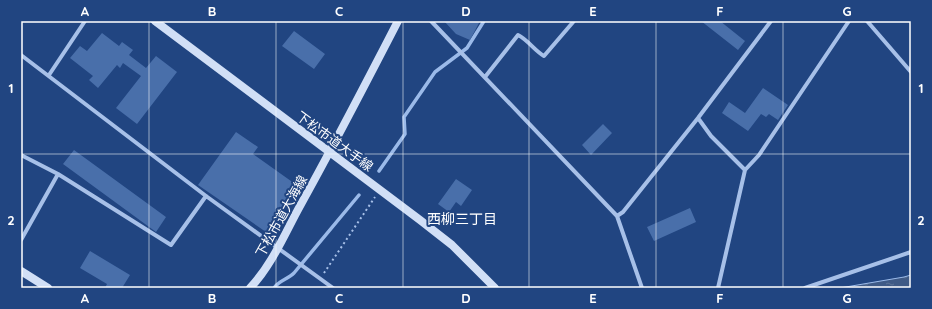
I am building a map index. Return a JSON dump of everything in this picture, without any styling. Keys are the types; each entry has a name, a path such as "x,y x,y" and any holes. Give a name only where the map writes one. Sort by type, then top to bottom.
{"street":[{"path":"49,75 85,21"},
{"name":"下松市道大手線","path":"154,21 329,153 380,189 452,245 495,288"},
{"name":"下松市道大海線","path":"250,288 259,279 277,248 329,153 398,21"},
{"path":"431,21 618,216 642,288"},
{"path":"485,78 518,35 526,39 534,50 544,56 574,21"},
{"path":"618,216 623,212 698,118 771,21"},
{"path":"718,288 745,170 759,155 849,21"},
{"path":"867,21 911,72"},
{"path":"21,55 206,196 333,288"},
{"path":"698,118 711,136 745,170"},
{"path":"21,155 58,174 171,245 206,196"},
{"path":"21,240 58,174"},
{"path":"805,288 911,252"},
{"path":"21,270 48,288"}],"path":[{"path":"320,278 380,189"}],"water":[{"path":"911,275 911,288 840,288 904,277"}],"building":[{"path":"444,21 480,21 470,40 456,34"},
{"path":"701,21 720,21 745,41 738,50"},
{"path":"294,31 325,54 314,69 282,46"},
{"path":"102,33 119,46 122,42 133,50 129,55 146,68 156,56 177,72 137,124 116,108 141,76 123,63 120,68 117,65 98,88 89,80 93,76 70,58 80,46 87,51"},
{"path":"763,88 788,105 778,120 769,114 766,117 761,114 748,131 722,113 729,102 745,113"},
{"path":"603,124 612,133 591,155 582,145"},
{"path":"236,132 258,147 253,154 298,186 266,232 198,185"},
{"path":"74,150 166,217 156,232 63,164"},
{"path":"456,179 472,190 461,206 456,202 449,212 438,204"},
{"path":"690,208 696,222 654,241 647,227"},
{"path":"90,251 130,275 122,288 105,288 107,284 80,268"}],"waterway":[{"path":"379,171 405,134 404,117 435,72 467,48 484,21"},
{"path":"274,288 294,273 359,195"}],"district":[{"name":"西柳三丁目","path":"462,219"}]}
